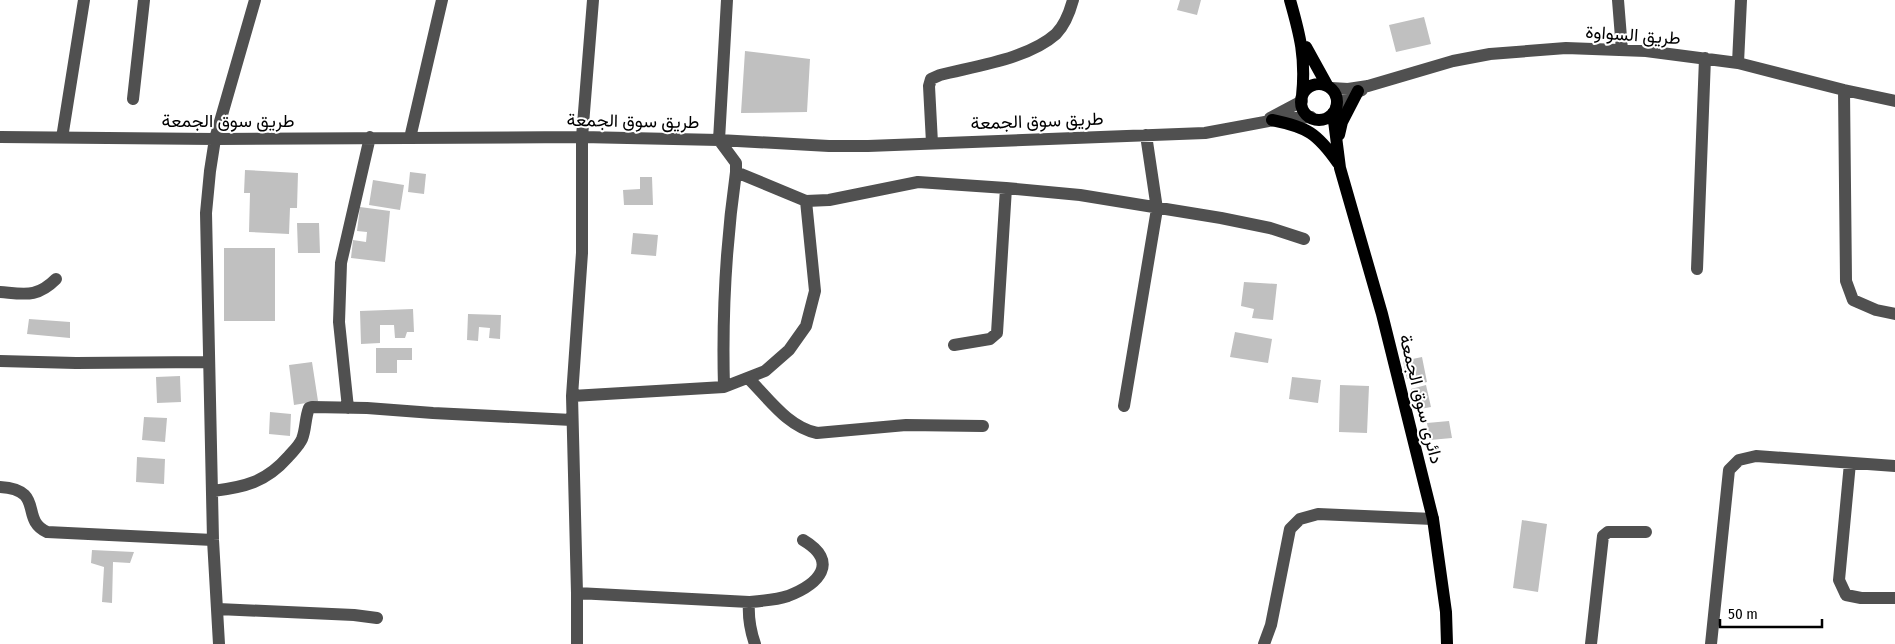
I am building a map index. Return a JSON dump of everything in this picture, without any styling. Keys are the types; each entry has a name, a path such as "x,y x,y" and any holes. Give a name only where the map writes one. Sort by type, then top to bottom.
{"main road":[{"path":"1290,0 1299,31 1304,60 1305,74 1302,98 1304,110 1314,118 1339,165"},
{"path":"1299,31 1336,97 1334,111 1339,165"},
{"path":"1302,98 1312,85 1322,84 1329,87"},
{"path":"1337,144 1342,122 1363,89"},
{"path":"1314,118 1326,118 1334,111"},
{"path":"1268,121 1288,123 1310,132 1320,139 1339,165"},
{"name":"دائرى سوق الجمعة","path":"1339,165 1382,314 1433,519 1446,612 1447,644"}],"street":[{"path":"62,138 84,0"},
{"path":"133,99 144,0"},
{"path":"219,644 213,540 206,213 215,139 255,0"},
{"path":"410,138 442,0"},
{"path":"577,644 572,396 582,253 582,137 593,0"},
{"path":"724,387 723,332 736,172 736,163 719,140 727,0"},
{"path":"932,143 929,86 931,79 1026,52 1057,33 1070,11 1072,0"},
{"path":"1618,0 1622,50"},
{"path":"1738,63 1741,0"},
{"name":"طريق السواوة","path":"1363,89 1453,61 1490,54 1566,48 1646,51 1738,63 1895,101"},
{"path":"1697,269 1705,58"},
{"path":"1329,87 1363,89"},
{"path":"1334,111 1351,95 1363,89"},
{"path":"1844,90 1846,281 1853,300 1876,310 1895,314"},
{"path":"1268,121 1302,98"},
{"path":"1268,121 1314,118"},
{"name":"طريق سوق الجمعة","path":"0,137 215,139 582,137 719,140 829,146 1206,132 1268,121"},
{"path":"1124,406 1157,209 1146,135"},
{"path":"348,408 339,322 341,264 370,137"},
{"path":"736,172 806,201 829,200 918,182 1006,188 1080,195 1221,218 1262,227 1304,240"},
{"path":"954,345 990,339 997,333 1006,188"},
{"path":"572,396 724,387 749,379 765,371 789,350 806,326 815,291 806,201"},
{"path":"0,292 37,293 47,288 56,279"},
{"path":"0,360 86,363 208,362"},
{"path":"749,379 792,423 803,430 817,433 906,425 983,426"},
{"path":"213,492 236,488 260,480 278,468 300,444 309,408 317,406 572,420"},
{"path":"1711,644 1730,470 1739,460 1756,456 1895,466"},
{"path":"1850,463 1839,580 1846,595 1861,598 1895,598"},
{"path":"0,487 14,488 23,492 30,502 38,528 47,532 213,540"},
{"path":"1264,644 1271,625 1290,529 1300,519 1318,514 1433,519"},
{"path":"1591,644 1603,536 1608,532 1646,532"},
{"path":"577,593 749,602 787,596 817,580 823,568 823,558 814,546 803,540"},
{"path":"749,602 751,634 755,644"},
{"path":"218,609 354,615 377,618"}],"building":[{"path":"1180,0 1201,0 1197,15 1177,10"},
{"path":"1424,17 1431,44 1396,52 1389,25"},
{"path":"745,51 810,59 807,112 741,113"},
{"path":"245,170 298,173 297,208 290,208 289,234 249,232 250,193 244,193"},
{"path":"410,172 426,174 424,194 408,192"},
{"path":"640,177 652,177 653,205 624,205 623,190 640,189"},
{"path":"373,180 404,185 400,210 369,205"},
{"path":"360,207 390,211 385,262 351,258 353,240 366,242 367,232 357,231"},
{"path":"297,223 319,223 320,253 298,253"},
{"path":"633,233 658,235 656,256 631,254"},
{"path":"224,248 275,248 275,321 224,321"},
{"path":"1244,282 1277,284 1273,320 1252,318 1254,309 1241,306"},
{"path":"413,309 414,332 407,332 405,338 395,338 394,325 380,325 380,343 361,344 360,311"},
{"path":"468,314 501,315 500,339 489,338 490,328 479,327 478,341 467,340"},
{"path":"29,319 70,322 70,338 27,334"},
{"path":"1235,332 1272,339 1268,363 1230,357"},
{"path":"376,348 412,348 412,360 397,360 397,373 376,373"},
{"path":"1422,357 1427,382 1418,384 1417,378 1407,379 1403,361"},
{"path":"312,362 318,401 294,405 289,365"},
{"path":"180,376 181,402 157,403 156,377"},
{"path":"1292,377 1321,380 1318,403 1289,399"},
{"path":"1340,385 1369,386 1367,433 1339,432"},
{"path":"1426,385 1431,407 1415,410 1411,389"},
{"path":"270,412 291,414 290,436 269,434"},
{"path":"144,417 167,418 165,442 142,440"},
{"path":"1449,421 1452,438 1430,440 1427,423"},
{"path":"137,457 165,459 164,484 136,482"},
{"path":"1522,520 1547,524 1538,592 1513,588"},
{"path":"92,550 134,552 130,563 113,562 112,603 102,602 104,567 91,563"}]}
